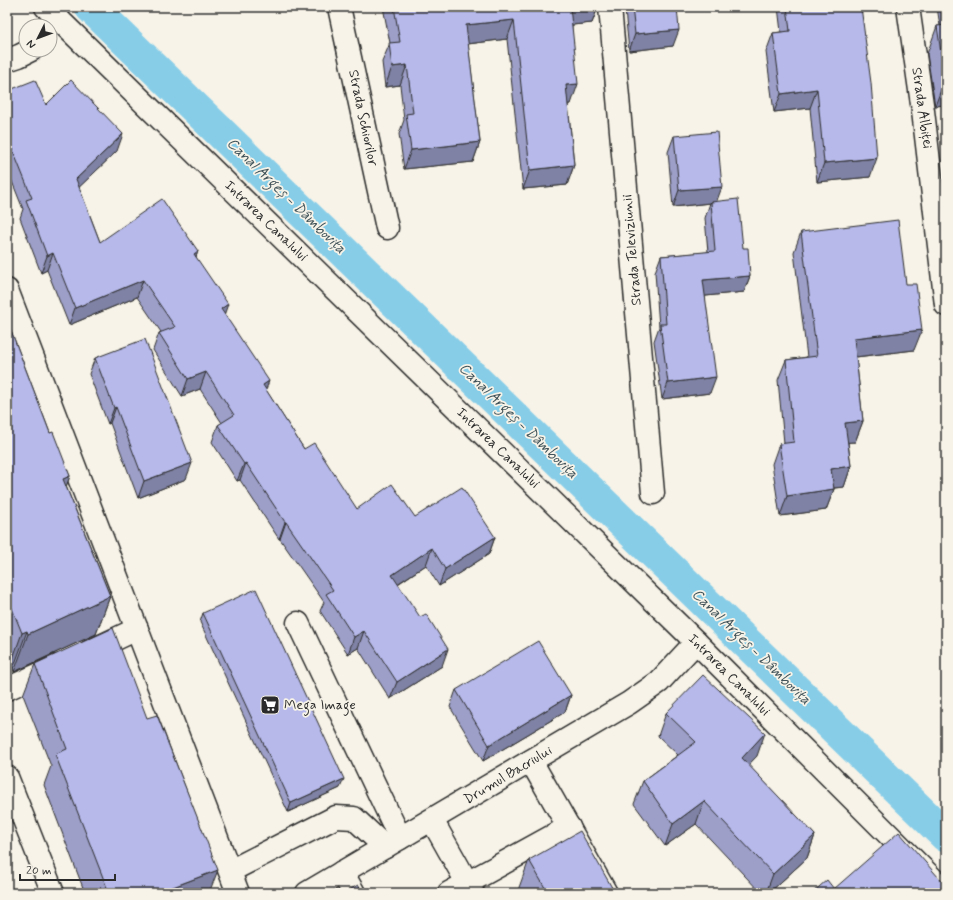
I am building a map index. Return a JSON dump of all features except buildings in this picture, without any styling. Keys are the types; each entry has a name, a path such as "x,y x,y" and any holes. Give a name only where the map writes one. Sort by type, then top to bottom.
{"street":[{"name":"Strada Schiorilor","path":"339,7 386,228"},
{"name":"Strada Televiziunii","path":"610,7 653,493"},
{"name":"Strada Albiței","path":"908,7 923,110 946,305"},
{"name":"Intrarea Canalului","path":"58,26 696,642 946,892"},
{"path":"7,60 18,56"},
{"path":"7,290 238,893"},
{"path":"298,623 393,842"},
{"path":"7,689 137,629"},
{"name":"Drumul Bacriului","path":"307,893 644,693 659,682 696,642"},
{"path":"531,761 606,893"},
{"path":"7,777 53,893"},
{"path":"230,870 336,817 354,818 393,842"},
{"path":"432,820 463,890 569,827"},
{"path":"342,872 354,893"}],"waterway":[{"name":"Canal Argeș - Dâmbovița","path":"91,7 946,836"}],"place":[{"name":"Mega Image","path":"270,705"}]}
